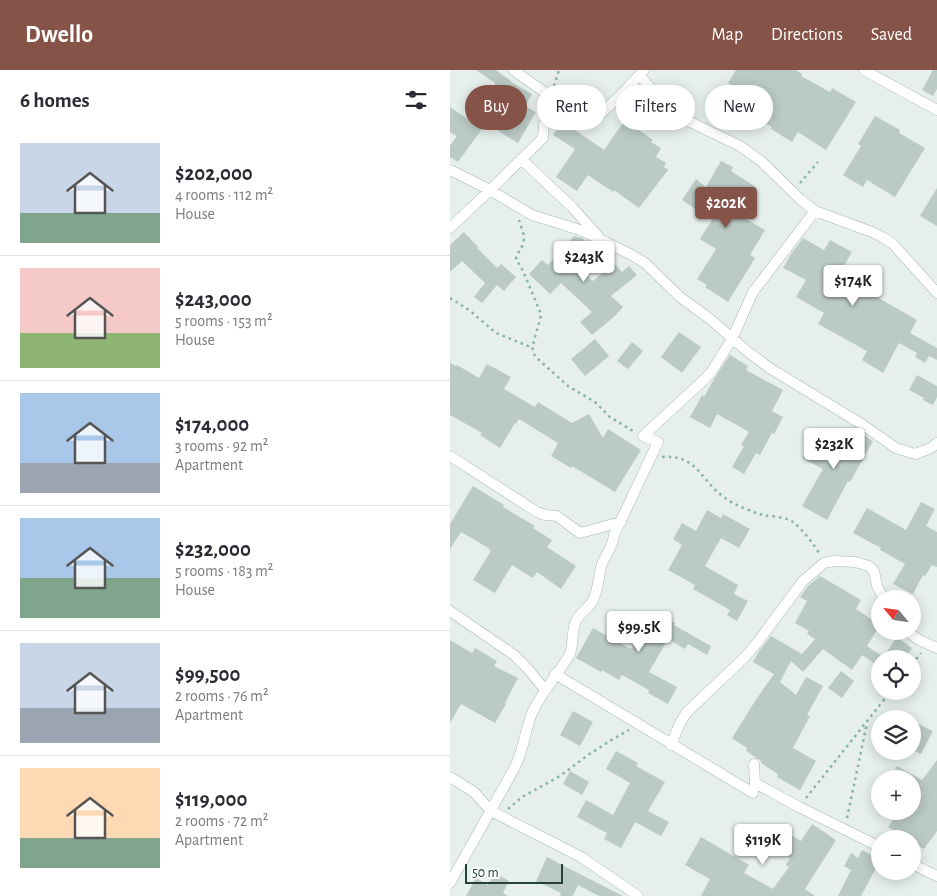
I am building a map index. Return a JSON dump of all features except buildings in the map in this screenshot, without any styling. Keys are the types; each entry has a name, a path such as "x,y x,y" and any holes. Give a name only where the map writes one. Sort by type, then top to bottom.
{"street":[{"path":"513,70 537,87"},
{"path":"864,70 937,110"},
{"path":"606,109 642,73 660,99 672,110 684,119 740,146 760,161 815,211 884,238 893,244 937,293"},
{"path":"450,228 542,138 543,130"},
{"path":"521,159 572,207 602,240"},
{"path":"450,170 490,190 532,215 583,231 645,263 680,297 771,368 860,423 896,448 915,454 935,448"},
{"path":"450,883 495,813 520,756 528,723 534,709 555,674 570,654 574,627 578,617 592,602 596,594 602,566 613,543 614,535 658,442 643,436 712,371 732,339 752,292 815,211"},
{"path":"450,456 529,507 545,515 557,516 580,532 621,522"},
{"path":"671,744 680,723 688,712 744,658 803,581 824,562 856,562 869,566 874,571 879,590"},
{"path":"450,611 514,655 545,690"},
{"path":"919,640 937,648"},
{"path":"555,674 753,793 755,783 754,764"},
{"path":"450,777 474,792 495,813 581,857 638,896"},
{"path":"755,783 871,842"},
{"path":"921,868 937,876"}],"path":[{"path":"554,85 560,70"},
{"path":"792,192 818,162"},
{"path":"515,204 524,234 523,244 516,259 541,314 533,348 534,355 568,386 594,402 610,417 643,436"},
{"path":"450,298 496,333 533,348"},
{"path":"658,457 672,456 683,458 713,488 731,502 762,515 792,521 809,540 824,562"},
{"path":"799,807 884,700"},
{"path":"844,829 867,722"},
{"path":"495,813 560,776 612,739 639,725"}]}
